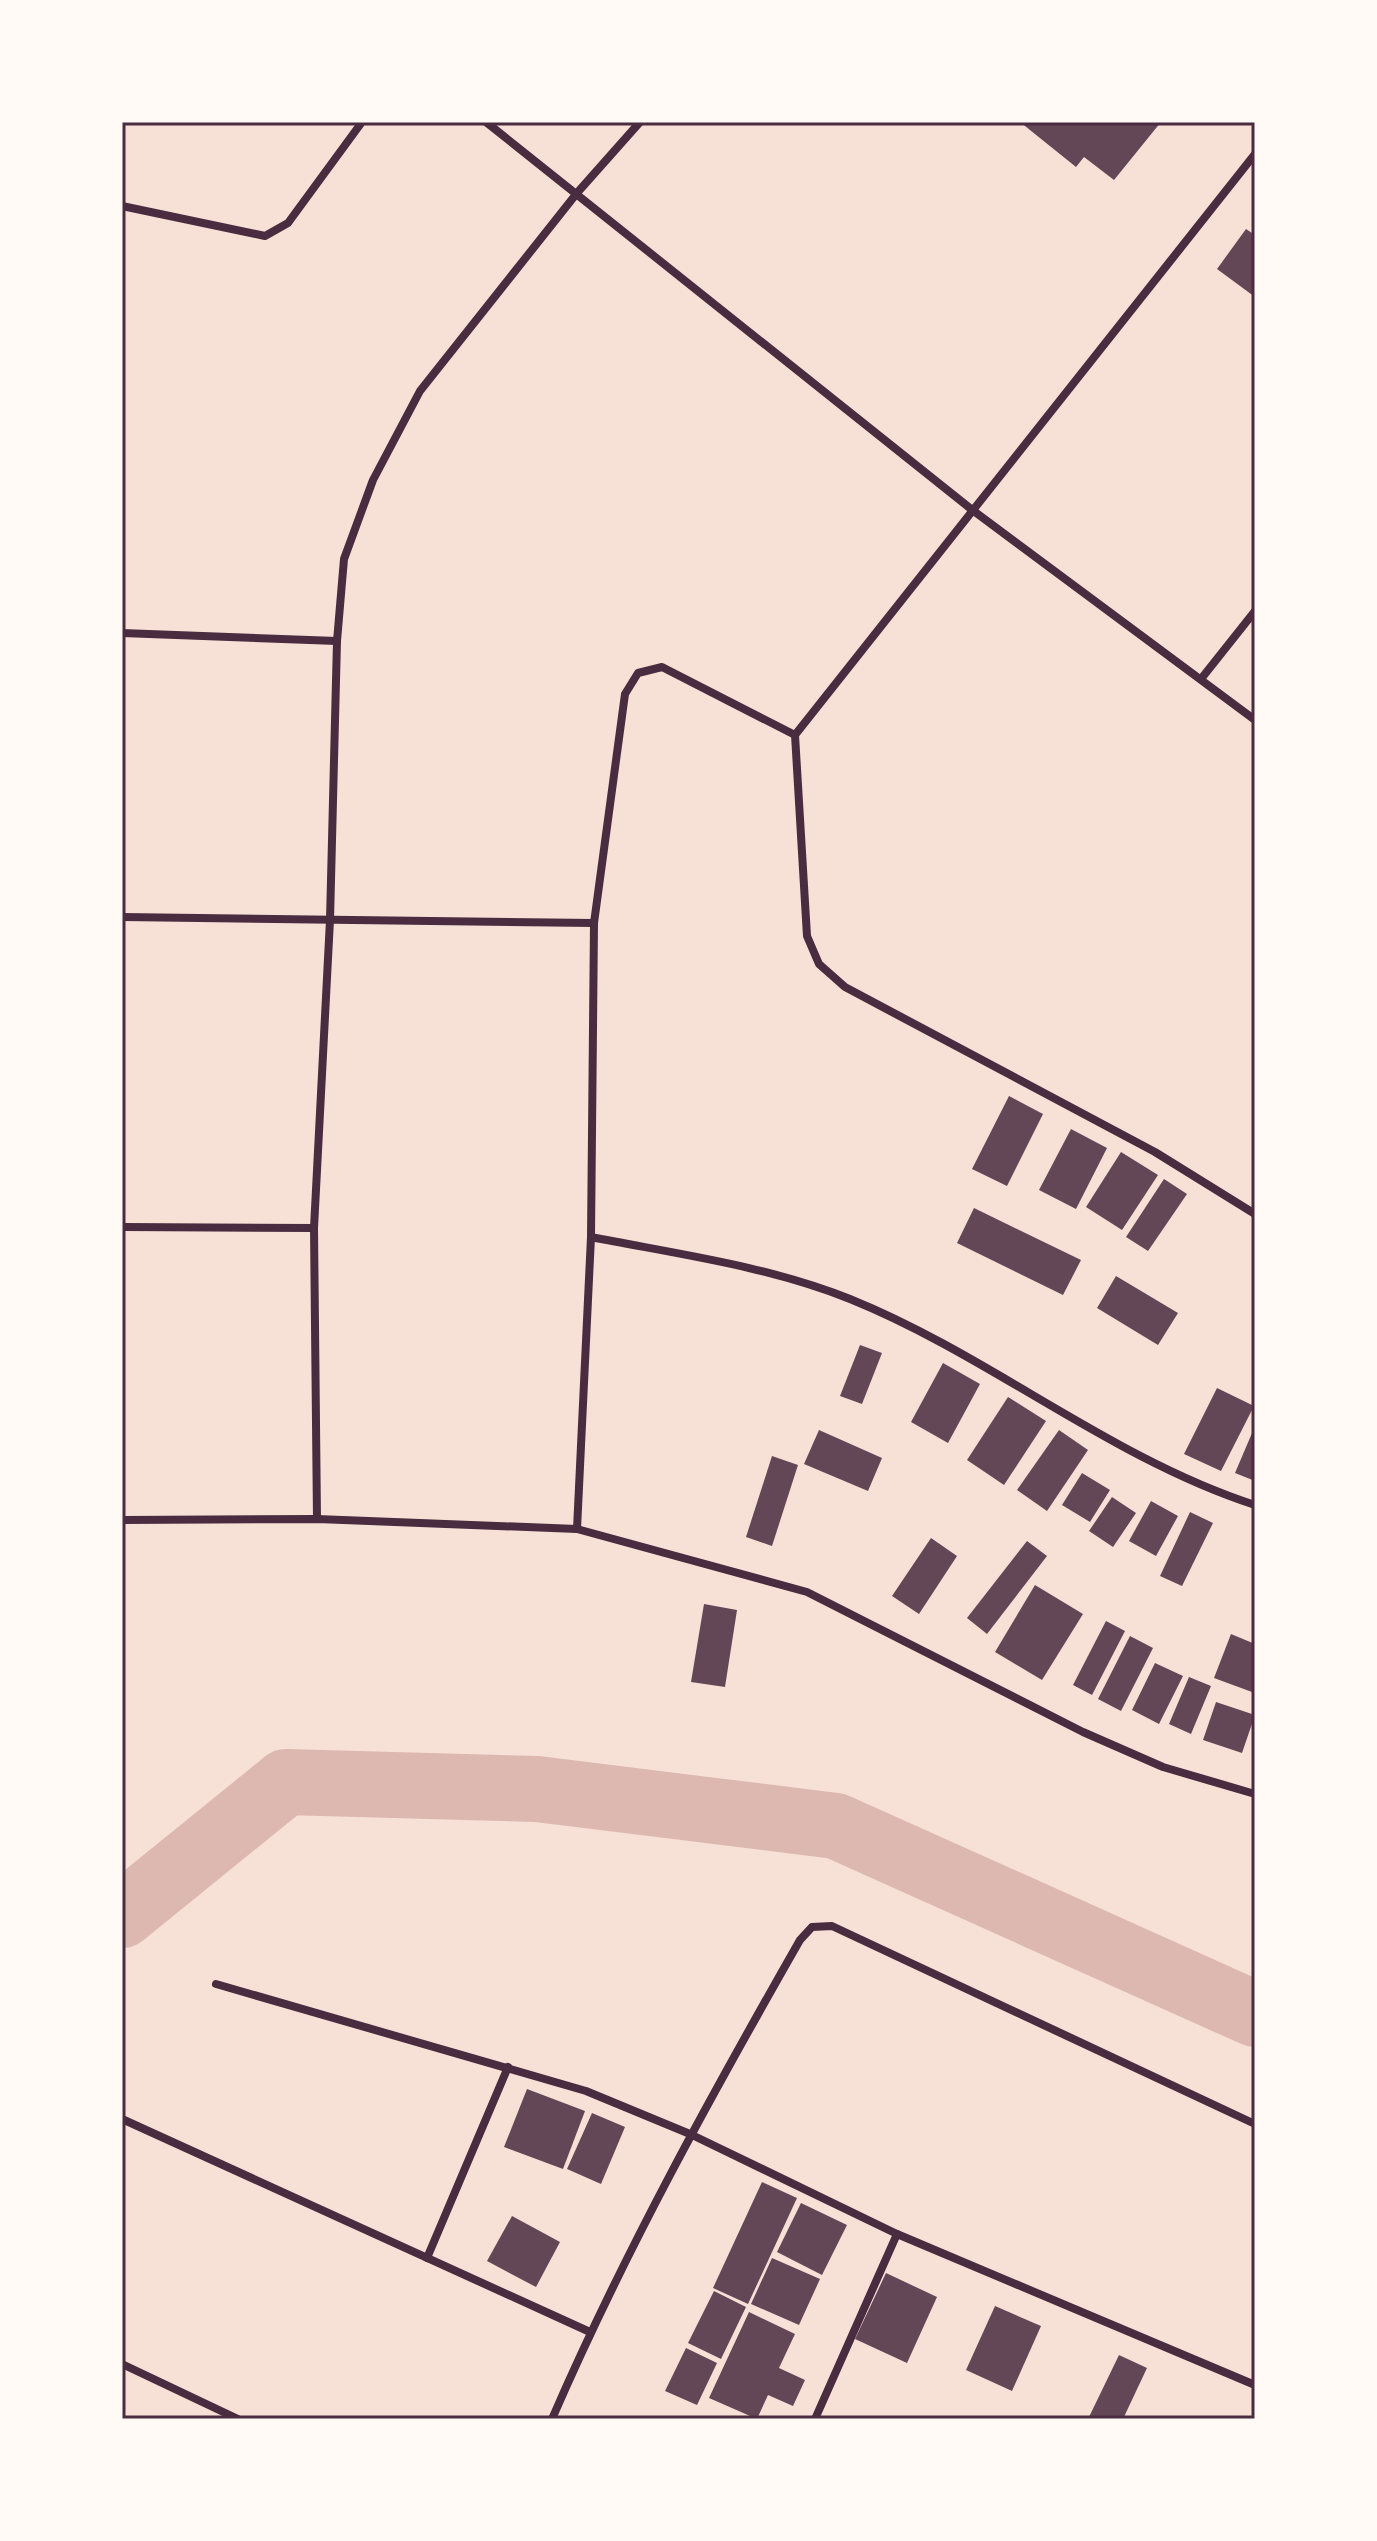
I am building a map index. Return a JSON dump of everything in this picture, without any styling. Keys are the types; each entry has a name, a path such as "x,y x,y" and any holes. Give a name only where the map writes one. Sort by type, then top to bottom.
{"street":[{"path":"122,206 265,236 288,223 362,122"},
{"path":"486,122 971,509 1255,720"},
{"path":"317,1519 314,1228 330,920 337,641 344,559 373,480 420,391 577,193 640,122"},
{"path":"1255,154 795,735 807,936 819,964 845,987 1155,1152 1255,1214"},
{"path":"1201,679 1255,611"},
{"path":"122,633 337,641"},
{"path":"577,1529 591,1237 594,923 625,694 638,673 662,667 795,735"},
{"path":"122,917 594,923"},
{"path":"122,1227 314,1228"},
{"path":"591,1237 775,1275 850,1299 922,1334 1153,1463 1255,1505"},
{"path":"122,1520 317,1519 577,1529 807,1592 1096,1738 1163,1767 1255,1794"},
{"path":"552,2419 590,2332 690,2134 800,1940 812,1927 832,1926 1255,2124"},
{"path":"216,1984 586,2091 690,2134 897,2234 1255,2385"},
{"path":"427,2258 508,2067"},
{"path":"122,2119 590,2332"},
{"path":"815,2419 897,2234"},
{"path":"122,2364 238,2419"}],"building":[{"path":"1020,122 1161,122 1114,180 1084,157 1076,167"},
{"path":"1246,229 1255,235 1255,297 1217,269"},
{"path":"1009,1096 1043,1114 1007,1186 972,1169"},
{"path":"1071,1129 1107,1148 1076,1209 1039,1190"},
{"path":"1121,1152 1158,1175 1122,1230 1086,1207"},
{"path":"1164,1179 1187,1194 1148,1251 1126,1237"},
{"path":"974,1208 1081,1260 1063,1295 957,1243"},
{"path":"1116,1276 1178,1313 1158,1345 1097,1308"},
{"path":"860,1345 882,1353 862,1404 840,1396"},
{"path":"943,1363 980,1384 948,1443 911,1422"},
{"path":"1217,1388 1254,1406 1221,1471 1184,1454"},
{"path":"1008,1397 1046,1421 1004,1485 967,1460"},
{"path":"1255,1426 1255,1481 1235,1473"},
{"path":"819,1430 882,1458 868,1491 804,1464"},
{"path":"1059,1430 1088,1450 1047,1511 1017,1490"},
{"path":"772,1456 798,1465 772,1546 746,1537"},
{"path":"1082,1473 1110,1490 1090,1522 1062,1505"},
{"path":"1112,1497 1136,1513 1113,1547 1089,1531"},
{"path":"1151,1501 1178,1516 1156,1556 1129,1541"},
{"path":"1190,1512 1213,1523 1182,1586 1160,1576"},
{"path":"931,1538 957,1556 919,1614 892,1596"},
{"path":"1027,1541 1047,1556 987,1634 967,1618"},
{"path":"1035,1585 1083,1614 1042,1680 995,1652"},
{"path":"704,1604 737,1610 725,1687 691,1682"},
{"path":"1106,1621 1125,1631 1092,1695 1073,1685"},
{"path":"1231,1634 1255,1644 1252,1692 1214,1678"},
{"path":"1130,1636 1153,1648 1121,1711 1098,1699"},
{"path":"1155,1663 1183,1676 1159,1724 1132,1710"},
{"path":"1189,1677 1211,1686 1191,1734 1169,1724"},
{"path":"1216,1702 1255,1715 1242,1753 1203,1740"},
{"path":"527,2089 585,2111 563,2169 504,2147"},
{"path":"592,2113 625,2127 601,2184 567,2169"},
{"path":"762,2182 797,2198 748,2304 713,2288"},
{"path":"801,2203 847,2225 822,2275 777,2252"},
{"path":"512,2216 560,2242 536,2287 487,2261"},
{"path":"772,2258 820,2279 799,2325 751,2304"},
{"path":"886,2273 937,2297 907,2363 855,2339"},
{"path":"714,2291 746,2307 721,2359 688,2343"},
{"path":"995,2306 1041,2326 1012,2391 966,2370"},
{"path":"749,2312 795,2334 779,2368 805,2380 793,2406 768,2395 757,2419 709,2398"},
{"path":"686,2348 717,2363 697,2405 665,2391"},
{"path":"1119,2355 1147,2368 1123,2419 1093,2419 1089,2417"}],"waterway":[{"path":"122,1915 286,1782 537,1789 836,1826 1255,2014"}]}
